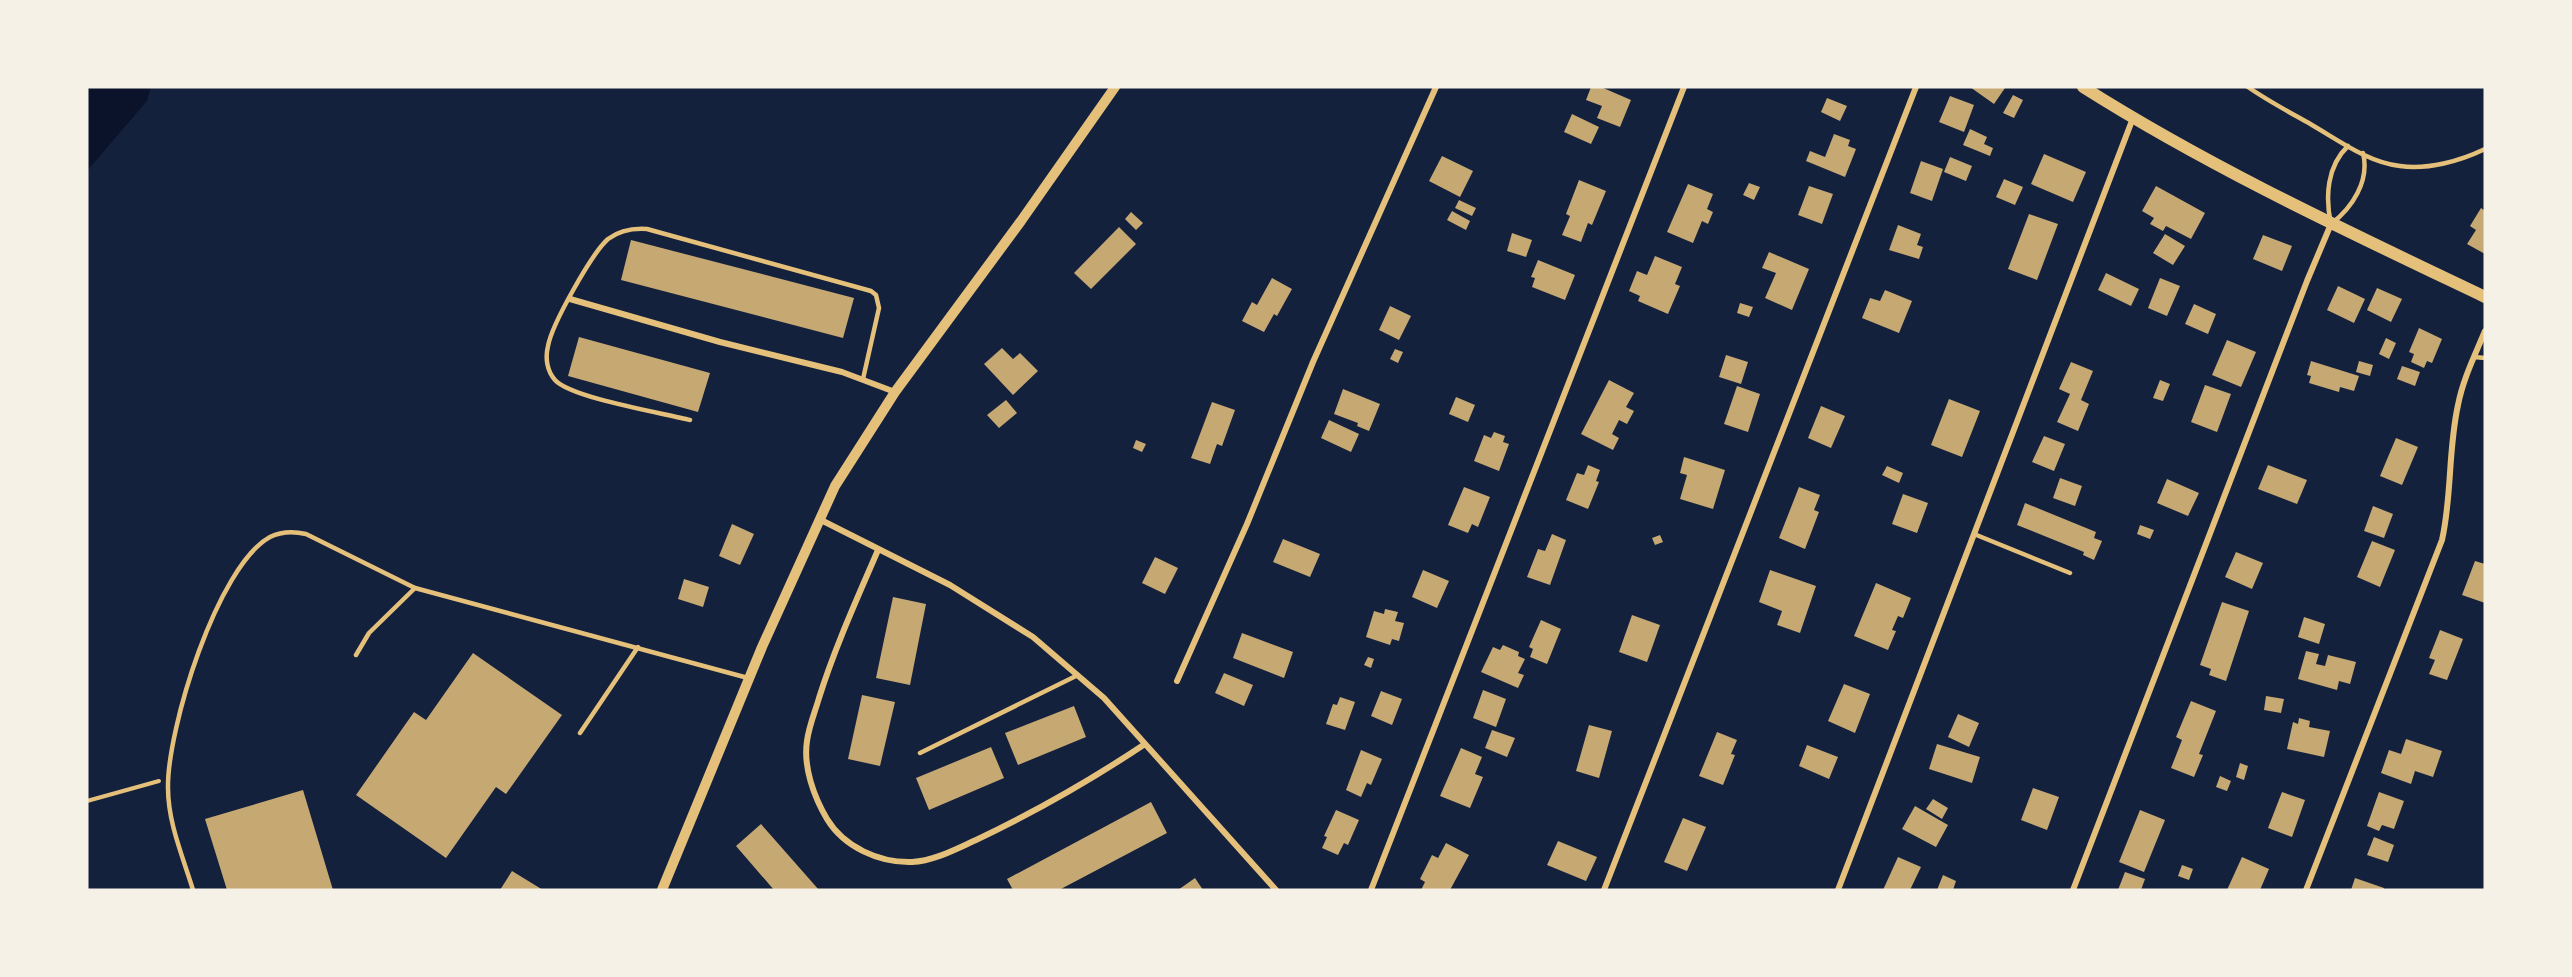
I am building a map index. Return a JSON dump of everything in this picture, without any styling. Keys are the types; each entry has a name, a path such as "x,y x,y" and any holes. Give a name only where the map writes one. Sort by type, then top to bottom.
{"main road":[{"path":"2090,89 2133,118 2331,224 2485,297"}],"street":[{"path":"662,890 748,678 818,518 852,455 1115,87"},
{"path":"1177,681 1246,524 1313,362 1437,87"},
{"path":"1371,890 1684,87"},
{"path":"1604,890 1916,87"},
{"path":"1838,890 2133,118"},
{"path":"2073,890 2331,224"},
{"path":"570,299 720,342 863,379 895,392"},
{"path":"2306,890 2429,580 2442,540 2449,511 2451,447 2458,406 2485,331"},
{"path":"818,518 950,585 1034,637 1104,698 1276,890"},
{"path":"878,550 826,675 807,742 808,765 820,807 831,825 846,842 866,853 889,860 912,862 933,858 992,832 1097,776 1145,744"}],"lane":[{"path":"2248,87 2348,146 2399,166 2426,166 2456,160 2485,149"},
{"path":"2331,224 2327,205 2328,189 2338,158 2348,146"},
{"path":"2331,224 2353,203 2365,168 2363,153"},
{"path":"690,420 582,394 561,386 553,378 546,357 548,344 594,255 608,239 620,232 633,228 658,232 871,291 876,295 879,308 863,379"},
{"path":"2474,357 2485,358"},
{"path":"193,890 171,817 168,778 169,763 183,704 202,643 218,603 234,574 255,549 269,538 287,531 306,534 416,588 748,678"},
{"path":"1974,534 2070,573"},
{"path":"356,655 369,633 416,588"},
{"path":"580,733 638,647"},
{"path":"920,753 1078,675"}],"path":[{"path":"87,801 168,778"}],"water":[{"path":"87,87 151,87 147,101 87,171"}],"building":[{"path":"1591,87 1601,87 1631,100 1620,127 1597,118 1602,106 1586,100"},
{"path":"1970,87 2004,87 2005,88 1994,104"},
{"path":"2013,95 2023,100 2014,118 2003,113"},
{"path":"1950,96 1974,105 1964,132 1939,122"},
{"path":"1827,98 1847,106 1840,121 1821,112"},
{"path":"1572,114 1599,127 1591,144 1564,132"},
{"path":"1970,129 1987,137 1984,144 1993,148 1990,156 1963,145"},
{"path":"1834,134 1850,140 1848,146 1856,149 1845,177 1806,161 1810,151 1825,157"},
{"path":"2044,154 2086,172 2073,202 2031,184"},
{"path":"1442,156 1473,171 1460,197 1429,181"},
{"path":"1950,157 1972,166 1966,181 1944,172"},
{"path":"1921,161 1943,169 1932,201 1910,193"},
{"path":"2004,179 2023,187 2015,205 1996,197"},
{"path":"1579,180 1606,191 1592,225 1588,223 1581,242 1562,235 1570,216 1566,214"},
{"path":"1749,183 1760,187 1754,200 1743,195"},
{"path":"1688,184 1713,194 1707,209 1713,212 1708,224 1702,221 1693,243 1667,232"},
{"path":"1809,186 1833,194 1822,224 1798,215"},
{"path":"2156,186 2205,213 2191,239 2166,226 2163,231 2150,224 2154,218 2142,211"},
{"path":"1459,200 1476,208 1472,216 1455,208"},
{"path":"2481,208 2485,211 2485,254 2467,244 2476,230 2470,226"},
{"path":"1452,211 1470,221 1466,230 1447,220"},
{"path":"1131,212 1143,223 1136,230 1125,219"},
{"path":"2029,214 2058,224 2037,280 2008,269"},
{"path":"1898,225 1921,234 1917,245 1923,247 1919,259 1889,250"},
{"path":"1119,227 1136,244 1091,289 1074,273"},
{"path":"1512,233 1532,240 1526,257 1507,251"},
{"path":"2165,234 2185,246 2173,265 2153,253"},
{"path":"2263,235 2292,246 2282,271 2253,259"},
{"path":"631,240 854,298 843,338 621,280"},
{"path":"1769,252 1809,269 1792,310 1765,298 1776,273 1762,268"},
{"path":"1655,256 1682,267 1675,284 1680,286 1668,314 1638,301 1640,296 1629,291 1637,271 1647,275"},
{"path":"1538,260 1575,275 1565,300 1532,287 1535,278 1531,277"},
{"path":"2106,273 2139,289 2131,306 2098,290"},
{"path":"1272,278 1292,289 1277,316 1274,314 1264,332 1242,321 1252,302 1257,305"},
{"path":"2160,278 2180,286 2167,316 2148,308"},
{"path":"2338,286 2365,299 2354,323 2327,310"},
{"path":"2377,288 2402,299 2391,322 2367,310"},
{"path":"1885,290 1912,301 1899,333 1862,318 1870,298 1880,301"},
{"path":"1740,303 1753,307 1749,317 1737,313"},
{"path":"2194,304 2216,314 2208,334 2185,324"},
{"path":"1390,306 1411,316 1399,340 1379,330"},
{"path":"2419,328 2442,339 2432,363 2427,361 2424,368 2411,362 2414,354 2409,352"},
{"path":"579,337 710,373 698,412 568,376"},
{"path":"2386,338 2396,343 2389,359 2379,354"},
{"path":"2227,340 2256,352 2241,387 2212,375"},
{"path":"1002,348 1013,359 1020,353 1038,371 1013,395 984,364"},
{"path":"1395,349 1403,352 1398,363 1390,359"},
{"path":"1726,355 1748,362 1741,384 1719,377"},
{"path":"2311,361 2359,376 2354,391 2340,387 2339,392 2309,383 2311,376 2307,375"},
{"path":"2359,361 2373,365 2370,376 2356,372"},
{"path":"2071,362 2093,371 2081,400 2089,404 2078,431 2057,422 2070,394 2059,389"},
{"path":"2402,366 2420,372 2415,386 2397,379"},
{"path":"1609,380 1634,393 1626,407 1634,411 1627,424 1619,420 1612,434 1619,438 1613,450 1581,434"},
{"path":"2160,380 2170,384 2163,401 2153,398"},
{"path":"2205,385 2231,394 2217,432 2191,422"},
{"path":"1737,386 1760,394 1748,432 1724,424"},
{"path":"1343,389 1380,404 1369,431 1357,426 1358,423 1334,414"},
{"path":"1456,397 1475,405 1468,422 1449,414"},
{"path":"1949,399 1980,411 1962,457 1931,445"},
{"path":"1006,400 1017,413 999,428 987,415"},
{"path":"1212,402 1235,410 1222,446 1217,444 1210,464 1191,458"},
{"path":"1821,406 1845,416 1831,448 1808,438"},
{"path":"1329,420 1359,434 1351,452 1321,438"},
{"path":"1494,432 1505,436 1503,442 1509,444 1499,471 1474,461 1484,435 1491,438"},
{"path":"2044,436 2065,444 2054,471 2032,462"},
{"path":"2396,438 2418,447 2402,485 2380,476"},
{"path":"1136,440 1146,444 1142,452 1133,448"},
{"path":"1684,457 1725,470 1713,509 1680,499 1687,475 1680,473"},
{"path":"1588,465 1600,470 1596,481 1599,482 1588,509 1566,500 1577,473 1584,475"},
{"path":"2268,465 2307,480 2297,504 2258,489"},
{"path":"1887,466 1903,473 1899,483 1882,475"},
{"path":"2060,478 2082,486 2075,506 2053,498"},
{"path":"2167,479 2199,493 2188,516 2157,503"},
{"path":"1464,487 1490,497 1478,527 1472,524 1468,533 1448,525"},
{"path":"1799,487 1820,495 1814,510 1819,512 1805,549 1779,538"},
{"path":"1903,494 1928,503 1917,533 1892,524"},
{"path":"2025,503 2096,532 2094,538 2102,541 2094,560 2083,555 2084,552 2017,525"},
{"path":"2373,506 2393,514 2384,538 2364,531"},
{"path":"732,524 754,534 740,565 719,556"},
{"path":"2140,525 2154,530 2150,539 2137,534"},
{"path":"1552,534 1566,540 1550,585 1527,577 1538,549 1545,551"},
{"path":"1660,535 1663,542 1655,545 1652,538"},
{"path":"1283,539 1320,554 1310,577 1273,562"},
{"path":"2372,541 2395,550 2380,587 2357,577"},
{"path":"2236,552 2263,563 2252,589 2225,577"},
{"path":"1155,557 1178,568 1165,594 1142,583"},
{"path":"2475,561 2485,564 2485,603 2462,595"},
{"path":"1423,570 1449,581 1437,608 1412,597"},
{"path":"1770,570 1816,586 1800,633 1777,625 1782,611 1759,602"},
{"path":"684,579 709,587 703,607 678,599"},
{"path":"1876,583 1911,598 1903,618 1898,616 1892,630 1896,631 1888,650 1854,636"},
{"path":"893,597 926,604 910,685 876,678"},
{"path":"2222,602 2249,611 2226,681 2209,675 2211,669 2200,665"},
{"path":"1385,609 1398,612 1395,621 1404,623 1399,641 1392,639 1390,645 1366,637 1374,611 1384,614"},
{"path":"1632,615 1660,625 1647,662 1619,652"},
{"path":"2304,617 2325,624 2319,644 2298,637"},
{"path":"1541,620 1561,629 1547,664 1530,657 1533,649 1529,647"},
{"path":"2440,630 2463,639 2447,680 2429,674 2435,660 2429,658"},
{"path":"1242,633 1293,652 1284,678 1233,658"},
{"path":"1503,645 1519,652 1518,656 1525,659 1518,673 1524,675 1518,688 1481,672 1493,647 1500,650"},
{"path":"2306,651 2319,654 2316,664 2325,666 2328,655 2356,662 2350,684 2339,681 2337,690 2298,679"},
{"path":"473,653 562,715 506,794 496,787 446,858 356,795 414,712 426,720"},
{"path":"1368,657 1374,659 1371,668 1364,665"},
{"path":"1224,673 1253,685 1244,706 1215,693"},
{"path":"1844,684 1870,694 1855,733 1828,721"},
{"path":"1483,690 1506,699 1496,727 1473,718"},
{"path":"1381,691 1402,699 1392,725 1371,716"},
{"path":"862,695 895,702 880,766 848,759"},
{"path":"2266,696 2284,699 2281,713 2264,710"},
{"path":"1340,697 1355,702 1345,730 1326,724 1333,704 1337,705"},
{"path":"2191,701 2216,711 2199,754 2203,755 2194,777 2171,768 2182,740 2176,737"},
{"path":"1074,706 1086,737 1018,765 1005,733"},
{"path":"1958,714 1979,723 1969,747 1948,737"},
{"path":"2299,718 2310,721 2309,727 2330,731 2324,757 2287,749 2293,722 2298,724"},
{"path":"1589,725 1612,731 1599,778 1576,771"},
{"path":"1492,730 1515,738 1507,757 1485,748"},
{"path":"1717,732 1737,740 1731,754 1735,755 1723,785 1699,776"},
{"path":"2406,739 2442,751 2433,777 2415,771 2411,784 2381,773 2389,750 2401,754"},
{"path":"1937,744 1980,757 1972,783 1929,769"},
{"path":"1807,745 1838,757 1829,779 1799,766"},
{"path":"991,747 1004,778 929,810 916,778"},
{"path":"1461,748 1482,757 1475,774 1483,777 1470,808 1440,796"},
{"path":"1361,750 1382,759 1371,785 1367,783 1361,797 1346,790"},
{"path":"2240,763 2248,766 2244,780 2236,777"},
{"path":"2220,776 2231,781 2227,791 2216,787"},
{"path":"2033,788 2059,797 2047,830 2021,820"},
{"path":"303,790 333,890 227,890 205,819"},
{"path":"2282,792 2305,800 2292,837 2268,828"},
{"path":"2379,792 2404,801 2394,829 2382,825 2379,831 2367,826"},
{"path":"1933,799 1948,808 1942,819 1926,809"},
{"path":"1151,802 1167,833 1059,890 1013,890 1007,879"},
{"path":"1915,806 1948,825 1936,847 1902,829"},
{"path":"1336,810 1359,820 1348,845 1344,843 1338,855 1322,848 1327,837 1324,836"},
{"path":"2140,810 2165,820 2144,872 2119,862"},
{"path":"1683,818 1706,827 1687,871 1664,862"},
{"path":"761,824 819,890 774,890 736,846"},
{"path":"2374,837 2394,845 2388,862 2367,855"},
{"path":"1558,841 1597,857 1586,881 1547,865"},
{"path":"1446,843 1469,855 1450,890 1421,890 1425,882 1420,879 1432,855 1438,858"},
{"path":"1898,857 1921,867 1910,890 1883,890"},
{"path":"2242,857 2269,869 2260,890 2227,890"},
{"path":"2182,865 2193,869 2189,880 2178,876"},
{"path":"512,871 543,890 500,890"},
{"path":"2125,872 2145,879 2141,890 2118,890"},
{"path":"1943,875 1956,881 1953,890 1937,890"},
{"path":"1195,878 1203,890 1178,890"},
{"path":"2355,878 2384,888 2384,890 2351,890"}]}
